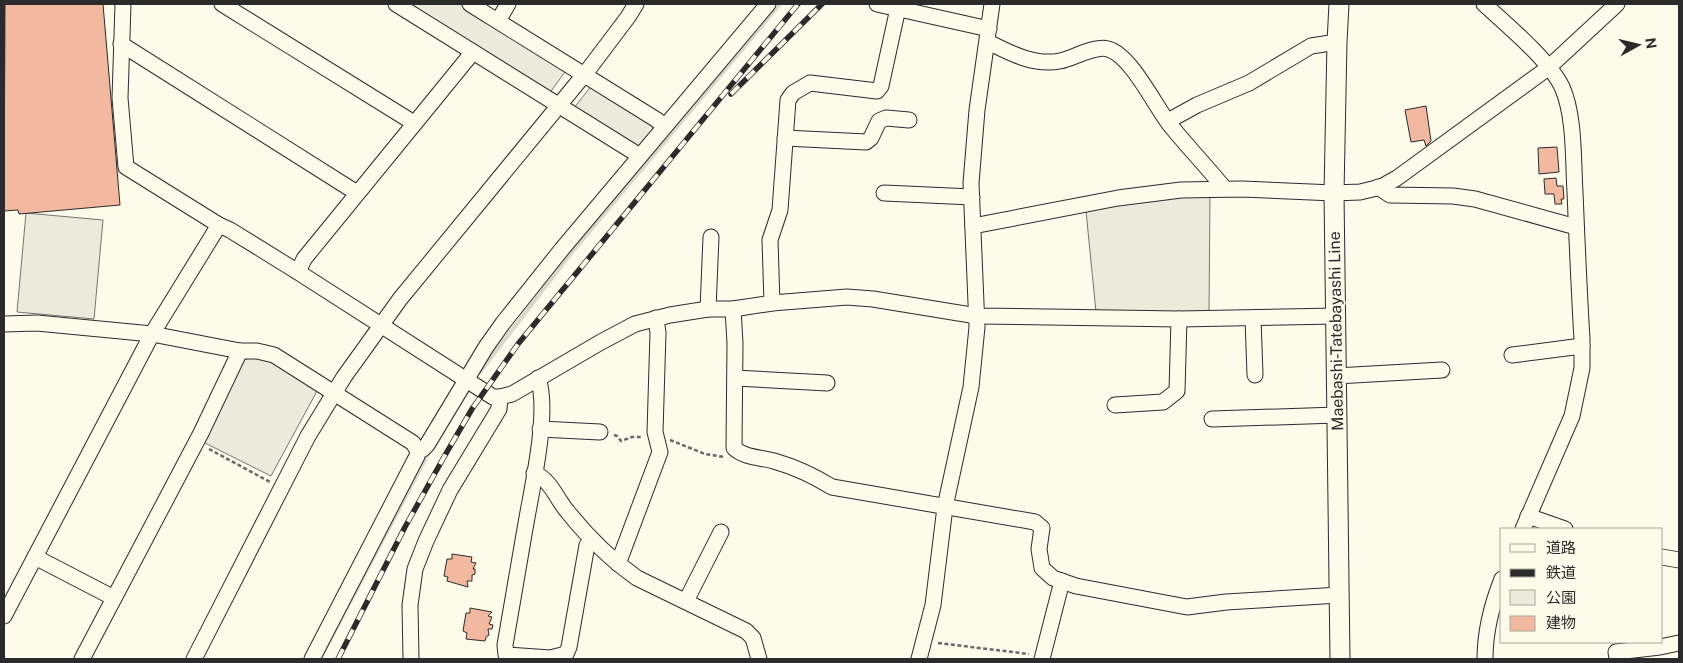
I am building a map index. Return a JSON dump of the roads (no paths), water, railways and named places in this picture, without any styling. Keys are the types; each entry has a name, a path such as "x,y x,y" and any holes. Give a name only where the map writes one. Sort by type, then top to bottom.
{"main road":[{"name":"Maebashi-Tatebayashi Line","path":"1339,4 1334,193 1340,659"}],"street":[{"path":"123,4 120,44 120,98 126,167 298,272 493,396 500,397 512,394 635,324 656,318 708,309 733,309 772,303 847,297 873,299 977,316 1179,319 1336,316"},
{"path":"222,4 414,123"},
{"path":"396,4 640,156"},
{"path":"470,4 664,126"},
{"path":"498,21 508,4"},
{"path":"194,659 304,444 333,393 380,325 584,75 636,4"},
{"path":"418,451 427,445 486,347 508,316 664,126 768,4"},
{"path":"876,4 898,8 988,35 1011,54 1029,60 1059,61 1100,48 1107,48 1118,53 1133,70 1168,121 1226,189"},
{"path":"919,659 933,605 945,507 972,387 977,316 971,183 978,110 992,4"},
{"path":"1484,4 1531,48 1548,68 1561,86 1570,120 1582,368 1572,416 1526,523 1558,528"},
{"path":"973,226 1118,198 1181,190 1226,189 1334,193 1360,192 1378,187 1398,178 1548,68 1617,4"},
{"path":"772,303 770,240 780,210 788,100 793,93 810,83 878,91 898,8"},
{"path":"1168,121 1211,99 1249,83 1311,46 1337,42"},
{"path":"120,44 358,194"},
{"path":"298,272 304,259 473,52"},
{"path":"785,138 866,142 871,138 879,121 886,118 910,120"},
{"path":"1378,187 1390,195 1453,196 1475,199 1576,227"},
{"path":"884,193 972,197"},
{"path":"4,616 152,334 219,225"},
{"path":"708,309 711,237"},
{"path":"733,309 735,343 734,448 740,453 775,461 810,474 832,487 1035,522 1042,528 1039,549 1042,568 1053,578 1076,586 1187,607 1226,602 1339,595"},
{"path":"618,564 660,452 655,432 658,333 656,318"},
{"path":"1253,318 1255,375"},
{"path":"1115,405 1163,402 1177,391 1179,319"},
{"path":"5,327 37,323 152,334 240,351 257,351 274,355 414,444 418,451 417,456 312,659"},
{"path":"1512,355 1582,346"},
{"path":"82,659 195,444 240,351"},
{"path":"1336,376 1442,370"},
{"path":"538,378 541,394 540,429 505,645 506,655 550,658 566,654 569,648 588,545 593,541"},
{"path":"734,378 828,383"},
{"path":"411,659 410,605 415,569 450,490 499,409 500,397"},
{"path":"1212,420 1337,415"},
{"path":"540,429 600,432"},
{"path":"534,473 548,483 565,509 593,541 618,564 637,578 746,631 752,638 759,659"},
{"path":"686,602 721,532"},
{"path":"35,557 114,598"},
{"path":"1663,557 1679,560"},
{"path":"1043,657 1062,582"},
{"path":"1485,659 1490,616 1500,585"},
{"path":"1616,659 1616,652 1679,643"}],"waterway":[{"path":"480,372 568,257 780,4"},
{"path":"320,659 429,452"}],"railway":[{"path":"338,659 405,527 472,409 518,344 798,4"},
{"path":"731,94 822,4"}]}
